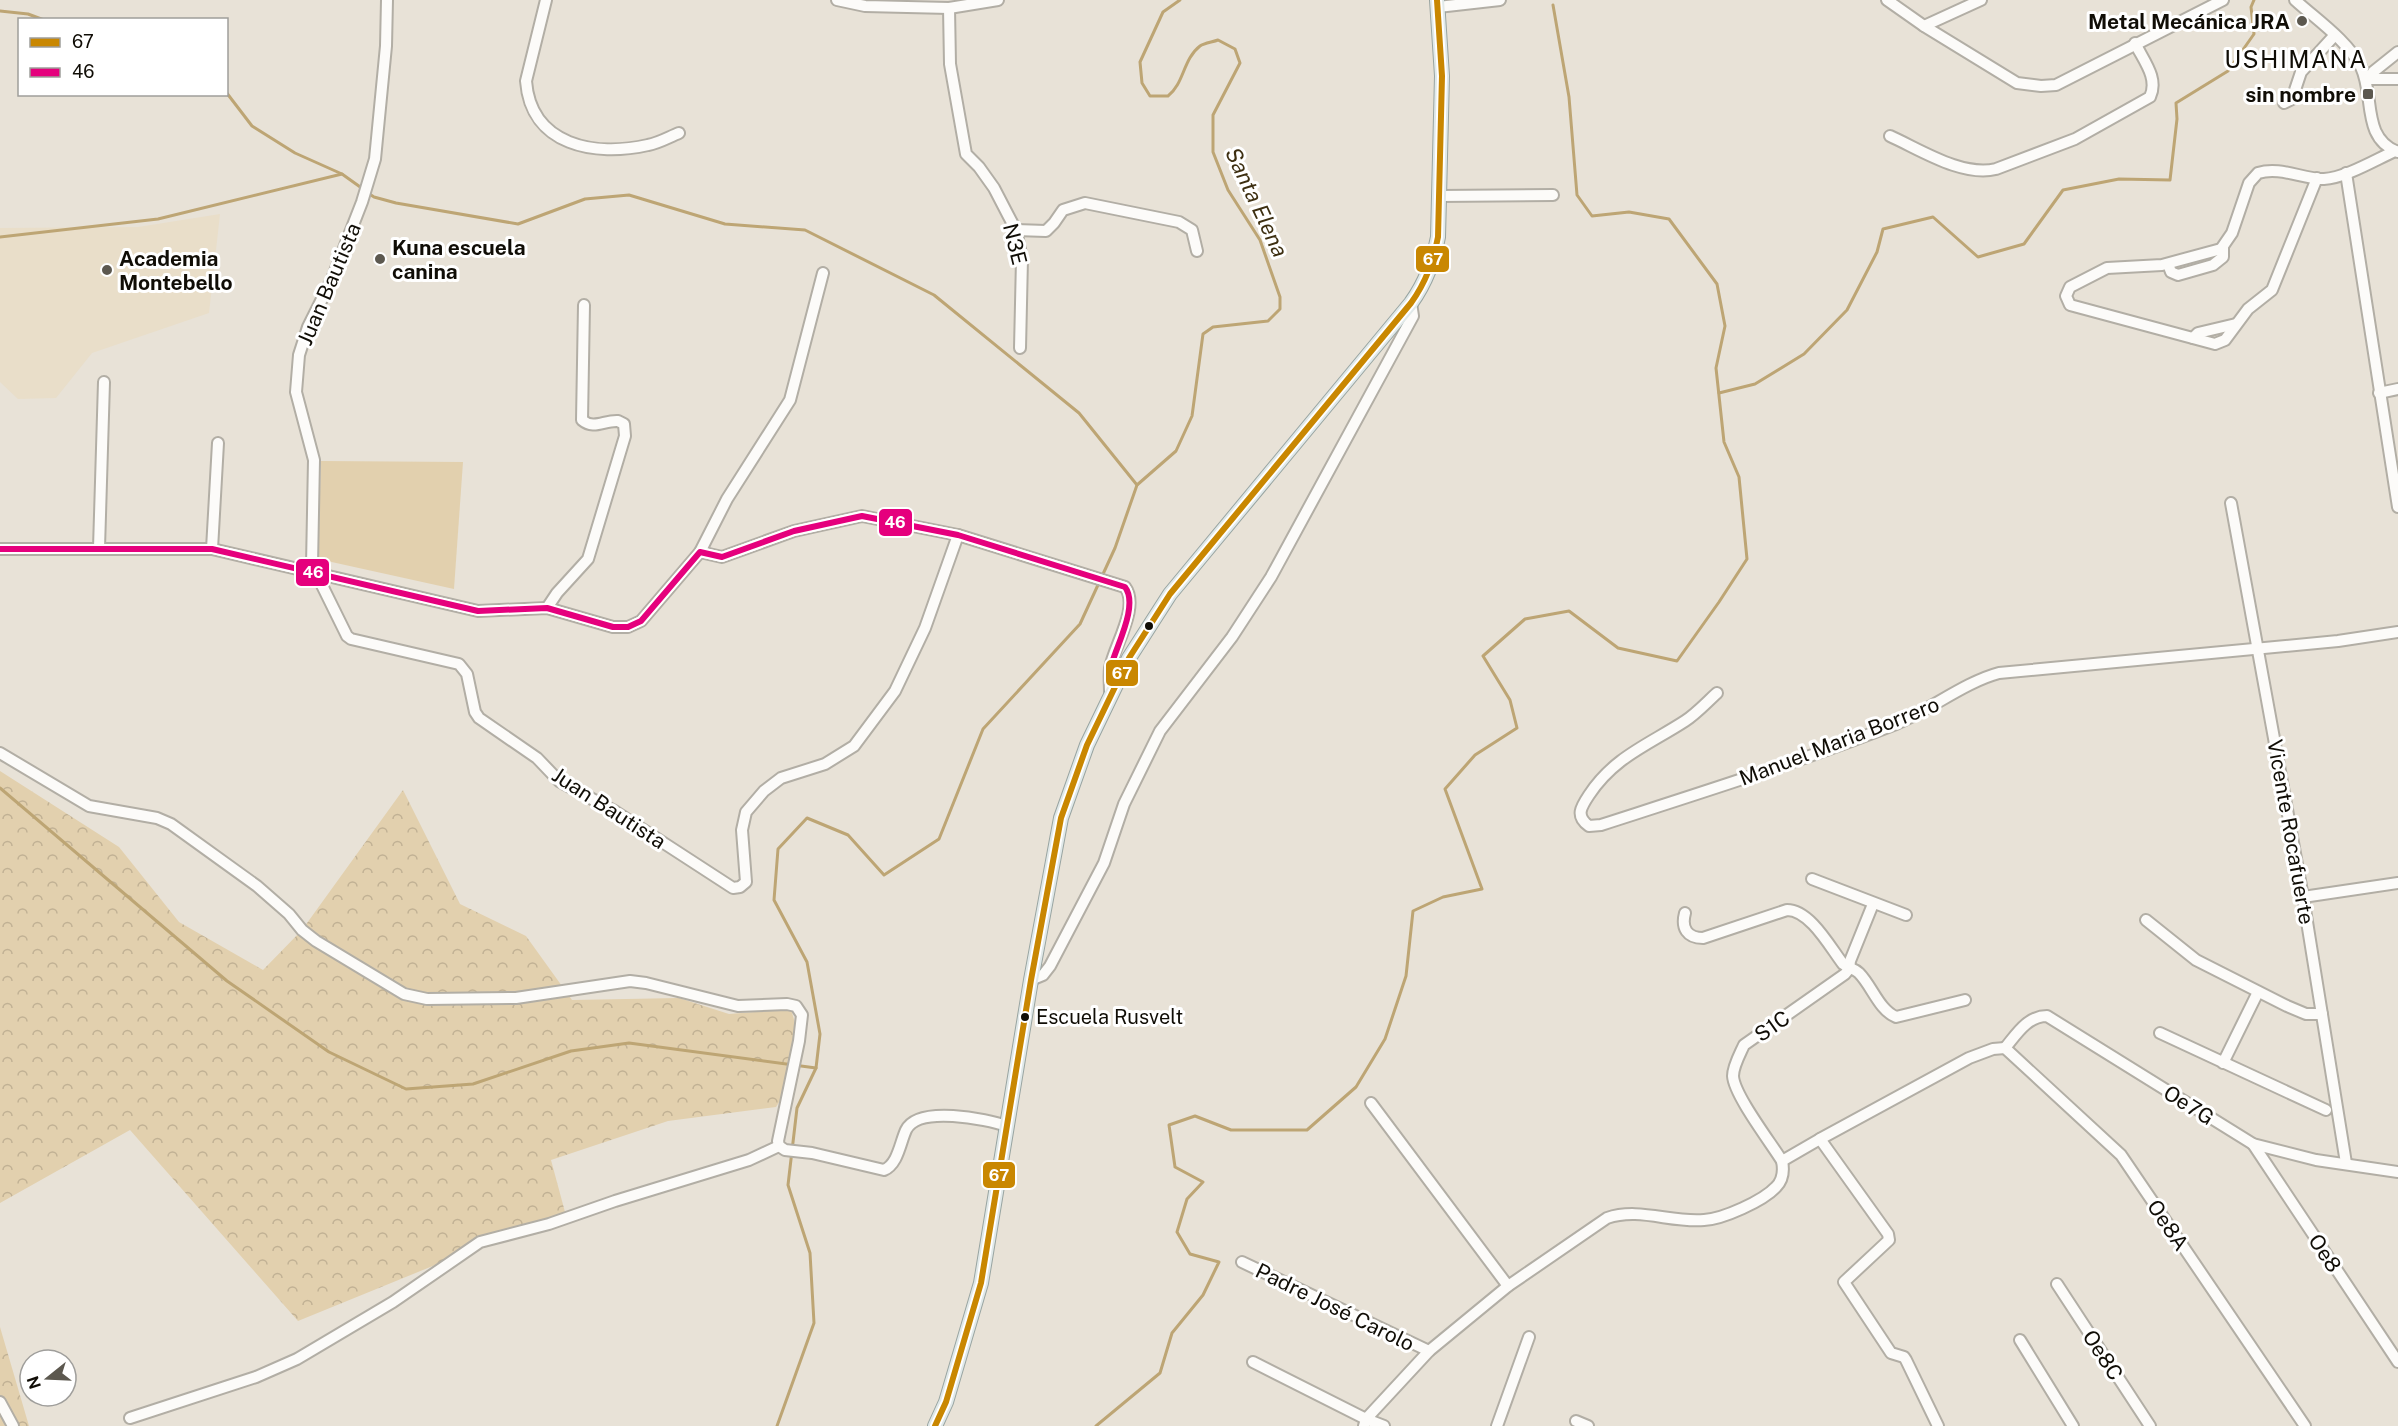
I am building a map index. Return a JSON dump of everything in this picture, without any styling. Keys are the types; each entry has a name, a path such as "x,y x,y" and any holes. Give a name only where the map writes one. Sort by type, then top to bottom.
{"main road":[{"path":"935,1426 946,1402 981,1283 1031,980 1061,818 1087,745 1110,692 1170,594 1412,303 1433,263 1438,237 1442,76 1437,3"}],"street":[{"name":"Juan Bautista","path":"387,0 386,46 375,159 362,202 333,279 308,327 299,355 296,392 314,460 312,565 347,636 351,639 459,664 467,674 475,712 484,722 537,758 559,781 616,812 733,888 740,887 746,882 742,830 746,812 764,791 781,778 825,764 854,746 895,690 925,628 958,535"},
{"path":"546,0 526,89 534,108 552,133 567,143 590,148 615,149 647,146 679,133"},
{"path":"837,0 865,6 949,8 998,0"},
{"path":"1437,3 1500,0"},
{"path":"1887,0 1924,26 2018,83 2030,86 2056,84 2223,0"},
{"path":"1924,26 1981,0"},
{"path":"2295,0 2356,59 2367,79 2375,133 2385,146 2397,151"},
{"name":"N3E","path":"949,8 950,64 966,154 994,188 1016,230 1022,259 1020,348"},
{"path":"2284,103 2292,99 2301,72 2334,36"},
{"path":"1890,136 1966,170 1985,172 1996,169 2075,139 2150,97 2154,85 2135,44"},
{"path":"2367,79 2398,52"},
{"path":"2367,79 2398,79"},
{"path":"2317,178 2272,290 2248,309 2221,343 2193,338 2070,305 2067,299 2070,287 2107,268 2168,264 2171,272 2178,275 2213,265 2223,257 2223,247 2232,232 2249,183 2258,173 2274,170 2317,178 2335,178 2397,151"},
{"path":"2346,173 2398,507"},
{"path":"1439,196 1553,195"},
{"path":"1016,230 1046,231 1063,210 1085,203 1179,222 1192,230 1197,251"},
{"path":"0,549 212,549 477,611 547,608 613,627 628,627 641,621 700,552 732,489 790,400 823,273"},
{"path":"1031,980 1043,975 1050,966 1104,863 1124,804 1160,731 1232,637 1271,577 1413,316 1412,303"},
{"path":"547,608 557,593 588,559 625,436 624,424 618,421 588,425 582,420 584,305"},
{"path":"2193,338 2198,333 2236,324"},
{"path":"99,548 104,382"},
{"path":"2379,393 2398,389"},
{"path":"212,549 218,443"},
{"name":"Vicente Rocafuerte","path":"2230,503 2259,648 2303,897 2346,1163"},
{"path":"700,552 722,557 794,531 862,516 958,535 1125,587 1129,592 1130,607 1110,669 1110,692"},
{"name":"Manuel Maria Borrero","path":"1717,693 1687,720 1622,758 1598,782 1581,807 1581,816 1585,823 1589,826 1601,825 1789,764 1898,723 1927,710 1980,680 1999,673 2338,641 2398,632"},
{"path":"0,753 89,806 157,818 171,824 257,886 316,941 404,994 427,999 516,998 630,981 738,1006 787,1004 796,1006 802,1015 799,1041 777,1141 782,1148"},
{"path":"1812,879 1905,915"},
{"path":"2303,897 2398,883"},
{"path":"1849,969 1873,904"},
{"path":"1685,913 1686,932 1693,937 1703,938 1787,910 1798,911 1807,918 1849,969 1858,972 1888,1011 1896,1017 1965,1000"},
{"path":"2146,920 2184,952 2258,992 2302,1012 2322,1014"},
{"name":"S1C","path":"1782,1161 1739,1093 1733,1075 1737,1059 1744,1045 1849,969"},
{"path":"2223,1063 2258,992"},
{"name":"Oe7G","path":"2005,1048 2029,1021 2040,1016 2047,1016 2253,1144 2316,1160 2398,1172"},
{"path":"2160,1033 2326,1110"},
{"path":"1365,1423 1429,1351 1508,1286 1607,1218 1622,1213 1643,1214 1673,1220 1706,1220 1735,1211 1775,1188 1781,1181 1784,1171 1782,1161 1820,1138 1969,1058 1993,1049 2005,1048"},
{"name":"Oe8A","path":"2005,1048 2117,1150 2305,1426"},
{"path":"1371,1103 1508,1286"},
{"path":"130,1418 256,1377 297,1359 393,1302 480,1242 549,1224 782,1148 884,1170 889,1168 894,1161 906,1128 919,1119 958,1116 987,1120 1007,1126"},
{"path":"1820,1138 1888,1234 1889,1240 1845,1282 1891,1353 1904,1357 1938,1426"},
{"name":"Oe8","path":"2253,1144 2398,1362"},
{"name":"Padre José Carolo","path":"1242,1262 1429,1351"},
{"name":"Oe8C","path":"2057,1284 2150,1426"},
{"path":"1497,1426 1529,1337"},
{"path":"2020,1340 2073,1426"},
{"path":"1253,1362 1365,1423 1384,1426"},
{"path":"0,1402 13,1426"},
{"path":"1576,1421 1588,1426"}],"shaded area":[{"name":"Academia Montebello","path":"220,214 209,313 92,353 56,398 18,399 0,382 0,228 138,227"}],"green space":[{"path":"321,461 463,462 454,589 318,559"},
{"path":"0,771 119,847 179,922 263,970 302,930 403,790 460,904 526,936 572,1000 679,998 729,1014 791,1009 800,1041 793,1080 776,1107 668,1121 551,1160 565,1212 298,1321 130,1130 0,1203"},
{"path":"0,1327 18,1388 18,1408 24,1408 29,1426 0,1426"}],"waterway":[{"name":"Santa Elena","path":"777,1426 814,1323 810,1253 788,1185 797,1108 816,1068 820,1034 807,962 774,900 778,849 807,818 848,835 884,875 939,839 983,729 1080,624 1115,548 1137,485 1176,451 1192,416 1203,334 1213,327 1268,321 1280,309 1280,297 1260,240 1228,190 1213,152 1213,115 1240,63 1235,49 1218,40 1200,46 1194,51 1177,85 1168,96 1150,96 1142,83 1140,62 1163,12 1180,0"},
{"path":"1719,393 1755,384 1804,354 1847,310 1877,252 1883,229 1933,217 1978,257 2024,244 2063,190 2119,179 2170,180 2177,119 2176,103 2228,71 2254,34 2251,7 2254,0"},
{"path":"1096,1426 1160,1373 1172,1333 1203,1295 1219,1262 1190,1254 1177,1232 1187,1199 1203,1182 1175,1167 1169,1125 1195,1116 1231,1130 1307,1130 1356,1087 1385,1039 1406,976 1413,911 1443,897 1482,889 1445,789 1475,755 1517,728 1510,700 1483,656 1525,619 1569,611 1618,648 1677,661 1747,559 1739,477 1724,442 1716,368 1725,326 1717,284 1669,219 1629,212 1592,216 1577,195 1569,97 1553,5"},
{"path":"0,11 28,14 39,18"},
{"path":"228,95 252,126 295,153 342,174"},
{"path":"0,237 158,219 342,174 363,189"},
{"path":"368,193 396,203 518,224 585,199 629,195 725,224 805,230 934,295 1079,413 1137,485"},
{"path":"0,788 227,981 329,1052 406,1089 473,1084 571,1051 629,1043 816,1068"}],"transit line":[{"name":"67","path":"935,1426 946,1402 981,1283 1031,980 1061,818 1087,745 1129,658 1170,594 1411,303 1425,279 1438,237 1442,76 1437,0"},
{"name":"46","path":"0,549 212,549 478,611 547,608 613,627 628,627 641,621 700,552 722,557 794,531 862,516 958,535 1125,587 1128,594 1128,613 1113,660"}],"place":[{"name":"Metal Mecánica JRA","path":"2302,21"},
{"name":"sin nombre","path":"2368,94"},
{"name":"Kuna escuela canina","path":"380,259"},
{"name":"Academia Montebello","path":"107,270"},
{"name":"Escuela Rusvelt","path":"1025,1017"}],"district":[{"name":"USHIMANA","path":"2296,59"}]}
